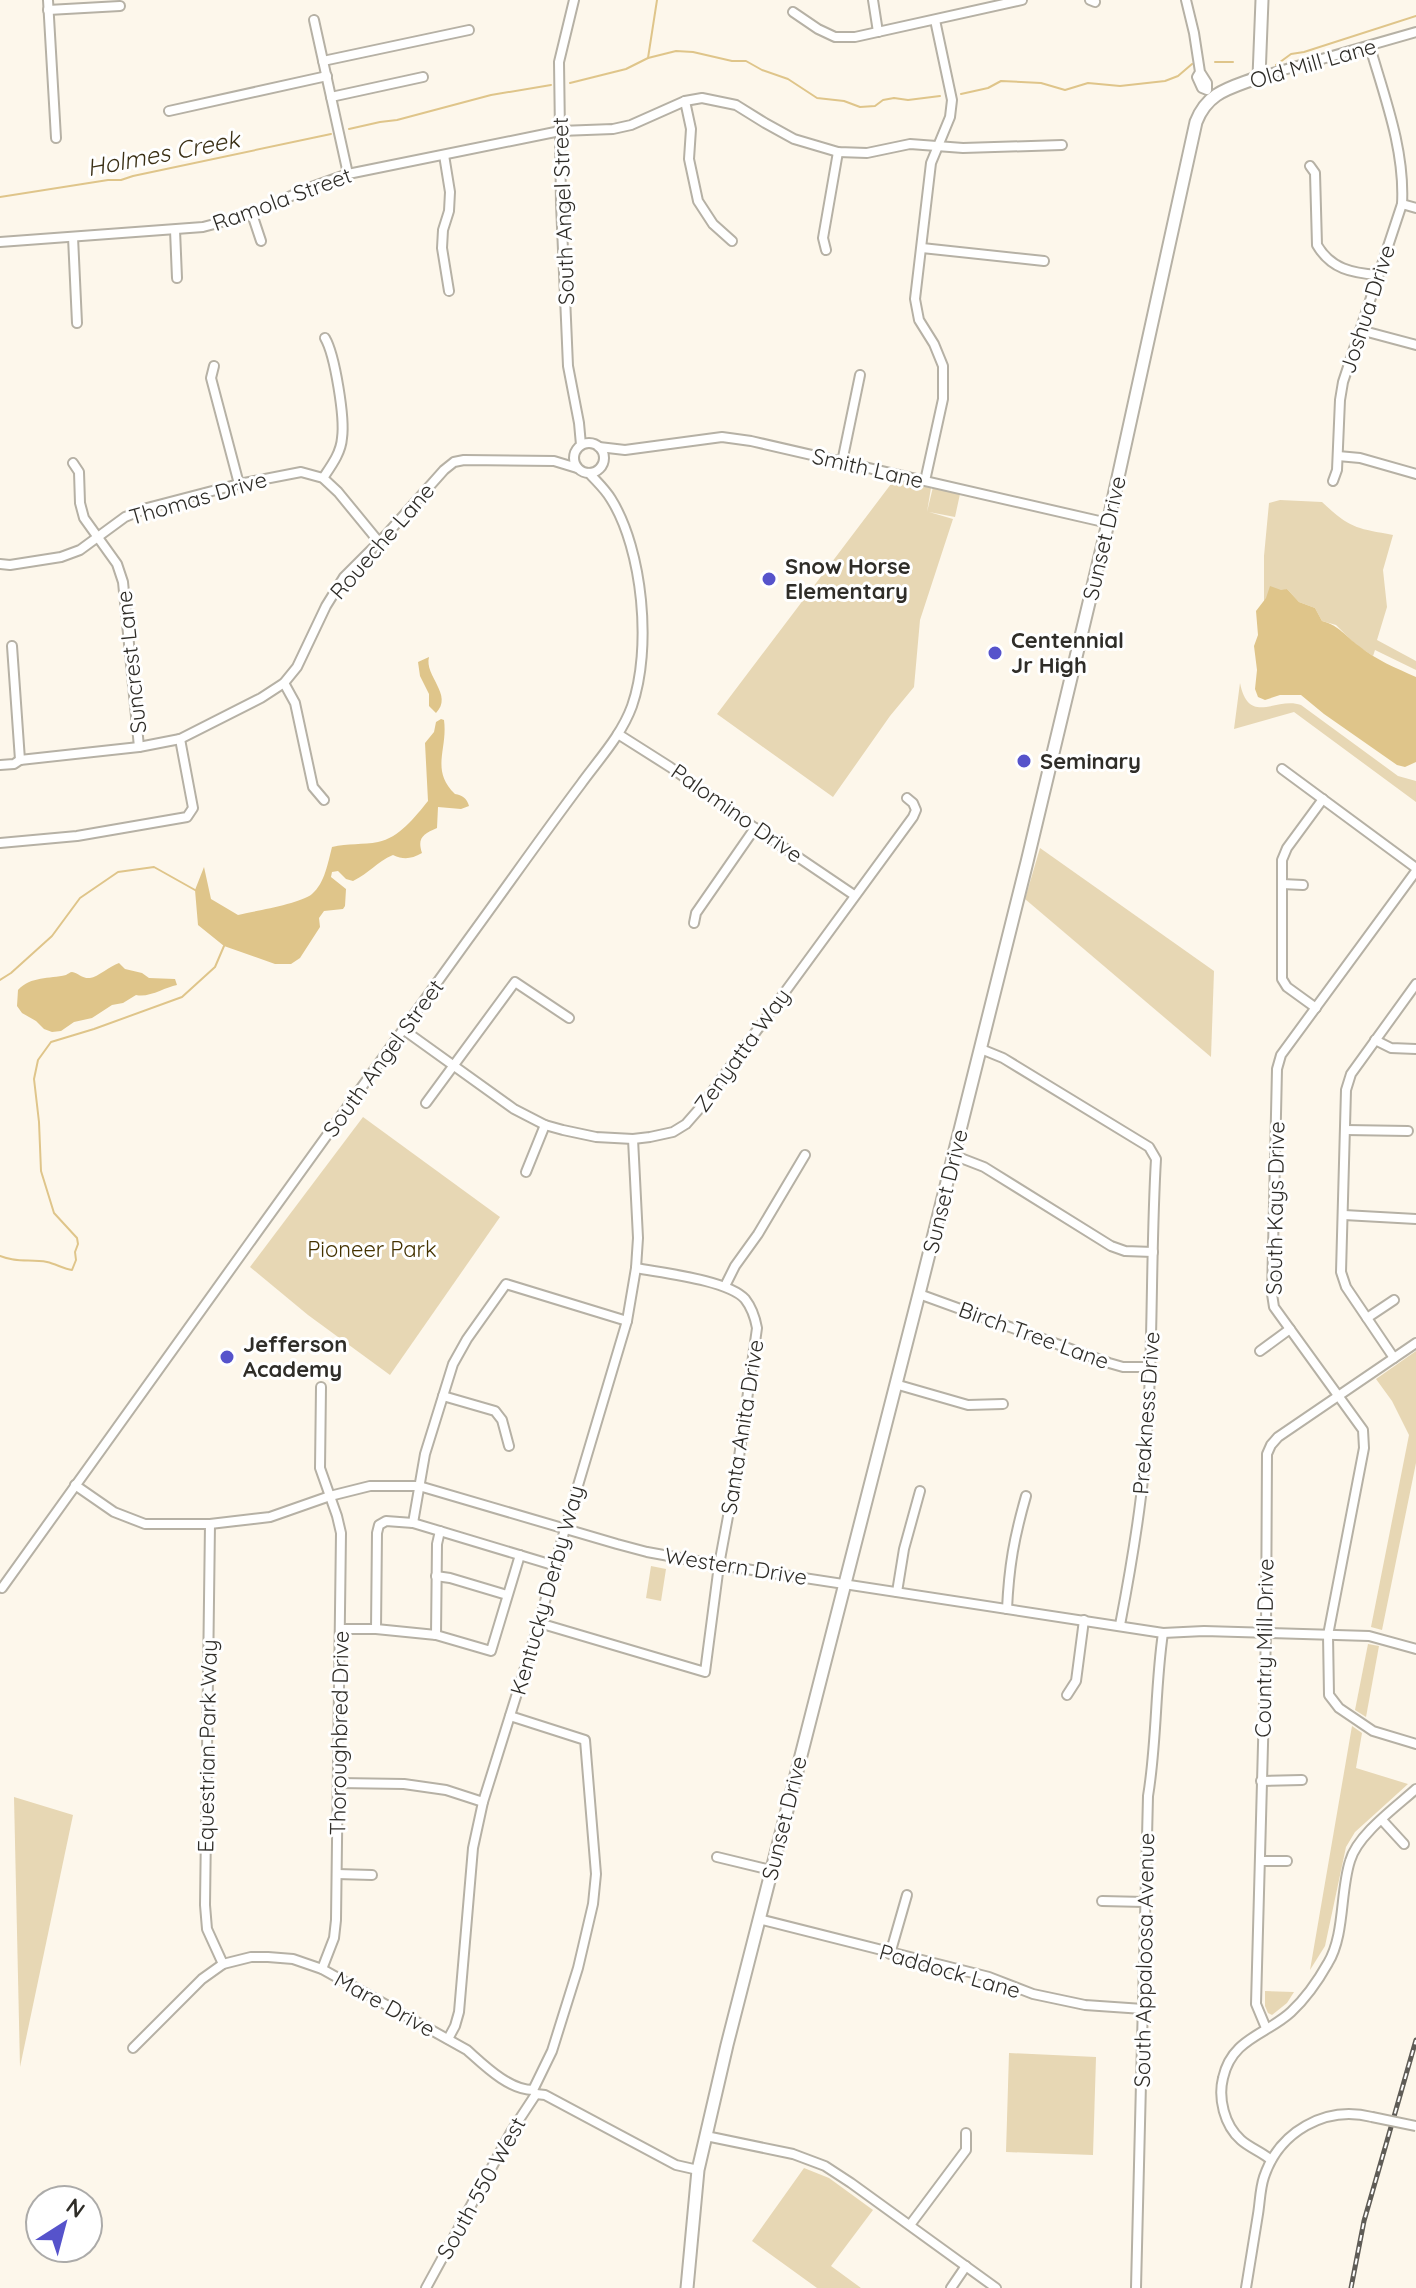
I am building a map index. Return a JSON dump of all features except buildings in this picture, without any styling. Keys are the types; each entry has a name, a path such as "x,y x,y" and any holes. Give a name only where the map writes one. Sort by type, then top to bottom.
{"main road":[{"path":"1259,77 1262,0"},
{"name":"Old Mill Lane","path":"1210,94 1259,77"},
{"name":"Sunset Drive","path":"687,2288 698,2170 727,2045 981,1049 1108,523 1196,122 1210,94"}],"street":[{"path":"48,0 56,138"},
{"name":"South Angel Street","path":"574,0 559,62 568,366 579,423 578,448"},
{"path":"873,0 878,32"},
{"path":"793,12 835,37 855,37 1022,0"},
{"path":"1186,0 1200,72 1197,77 1202,88 1210,94"},
{"path":"48,10 120,6"},
{"path":"314,20 348,174"},
{"path":"925,481 943,399 943,366 919,320 915,299 931,163 950,117 952,100 935,20"},
{"path":"323,61 469,30"},
{"name":"Old Mill Lane","path":"1259,77 1416,32"},
{"name":"Joshua Drive","path":"1333,481 1337,470 1343,382 1402,204 1398,148 1370,47"},
{"path":"169,111 327,76"},
{"path":"331,97 423,77"},
{"path":"732,241 713,224 698,201 689,159 691,129 685,101 702,98 736,105 794,139 838,152 867,153 910,144 963,148 1062,145"},
{"name":"Ramola Street","path":"0,242 203,227 252,214 348,174 560,131 613,129 631,125 685,101"},
{"path":"826,250 823,238 838,152"},
{"path":"444,155 450,192 442,248 449,291"},
{"path":"1310,166 1315,173 1317,245 1321,252 1339,268 1378,275"},
{"path":"1402,204 1416,208"},
{"path":"252,214 261,241"},
{"path":"175,230 177,278"},
{"path":"73,237 77,323"},
{"path":"922,248 1044,261"},
{"path":"1360,330 1416,345"},
{"path":"325,338 334,361 342,440 323,478 379,542"},
{"path":"214,366 211,378 239,484"},
{"path":"842,462 860,375"},
{"name":"South Angel Street","path":"579,423 597,445"},
{"name":"Smith Lane","path":"597,445 625,450 722,437 751,441 1108,523"},
{"path":"590,443 597,445 604,455 602,466 589,473 554,461 590,443"},
{"path":"577,468 574,460 578,448"},
{"name":"Smith Lane","path":"602,466 625,450"},
{"path":"1338,456 1360,458 1416,474"},
{"name":"Roueche Lane","path":"0,765 180,739 261,698 284,683 297,667 326,606 344,577 444,470 454,462 464,460 554,461"},
{"name":"Suncrest Lane","path":"73,463 79,472 84,518 117,564 123,582 139,747"},
{"name":"South Angel Street","path":"602,466 606,492"},
{"name":"Thomas Drive","path":"0,564 61,557 80,550 125,517 147,508 239,484 301,472 323,478"},
{"name":"South Angel Street","path":"2,1588 611,746 631,710 643,658 643,618 637,575 621,518 606,492 589,473"},
{"path":"12,646 20,760"},
{"path":"284,683 295,703 313,787 324,800"},
{"name":"Palomino Drive","path":"618,734 854,895"},
{"path":"0,843 77,836 187,817 193,808 180,739"},
{"path":"1282,769 1416,869"},
{"name":"Zenyatta Way","path":"404,1030 514,1109 545,1125 596,1137 633,1139 672,1133 686,1124 700,1108 913,817 916,810 907,798"},
{"path":"1316,1008 1287,987 1282,979 1282,860 1287,848 1323,799"},
{"path":"694,923 696,913 755,828"},
{"name":"South Kays Drive","path":"1416,869 1281,1055 1277,1069 1272,1294 1274,1307 1363,1430 1364,1448 1328,1635 1329,1695 1339,1708 1373,1731 1416,1744"},
{"path":"1282,884 1303,885"},
{"path":"426,1103 515,982 569,1018"},
{"path":"1394,1358 1346,1287 1341,1272 1346,1090 1351,1074 1416,984"},
{"path":"1375,1040 1391,1048 1416,1049"},
{"name":"Preakness Drive","path":"981,1049 1003,1058 1149,1147 1156,1159 1151,1367 1145,1466 1120,1625"},
{"path":"526,1172 545,1125"},
{"path":"1346,1130 1408,1131"},
{"name":"Kentucky Derby Way","path":"448,2039 459,2012 473,1848 483,1802 627,1321 638,1238 633,1139"},
{"path":"636,1268 725,1286 805,1155"},
{"path":"953,1155 984,1167 1111,1246 1125,1251 1153,1252"},
{"path":"1344,1215 1416,1219"},
{"path":"413,1523 425,1454 453,1364 506,1284 627,1321"},
{"name":"Santa Anita Drive","path":"539,1623 705,1672 757,1328 754,1313 743,1297 725,1286"},
{"name":"Birch Tree Lane","path":"919,1294 1109,1363 1123,1367 1151,1367"},
{"path":"1367,1318 1394,1300"},
{"path":"1260,1351 1290,1329"},
{"name":"Country Mill Drive","path":"1266,2028 1256,2004 1266,1634 1267,1454 1278,1437 1416,1343"},
{"path":"895,1384 968,1405 1003,1404"},
{"name":"Thoroughbred Drive","path":"321,1387 320,1468 341,1533 337,1874 334,1938 322,1969"},
{"path":"443,1396 495,1411 502,1420 509,1446"},
{"name":"Western Drive","path":"75,1485 114,1512 145,1524 210,1524 270,1517 370,1486 419,1486 647,1552 719,1565 1163,1633 1204,1631 1377,1637 1416,1649"},
{"path":"897,1592 904,1549 920,1491"},
{"path":"1007,1609 1012,1544 1026,1496"},
{"path":"376,1629 377,1533 379,1525 386,1521 413,1523 556,1566"},
{"name":"Equestrian Park Way","path":"210,1524 205,1905 207,1929 223,1964"},
{"path":"436,1635 437,1544 440,1531"},
{"path":"340,1629 436,1635 491,1651 520,1555"},
{"path":"436,1576 507,1595"},
{"path":"1067,1695 1076,1681 1084,1620"},
{"name":"South Appaloosa Avenue","path":"1136,2288 1148,1796 1154,1762 1163,1633"},
{"name":"South 550 West","path":"426,2288 534,2092 552,2051 578,1968 593,1904 596,1874 585,1740 510,1716"},
{"path":"1261,1781 1302,1780"},
{"path":"339,1783 404,1784 446,1790 483,1802"},
{"path":"1271,2160 1239,2139 1223,2111 1222,2079 1227,2063 1243,2044 1293,2010 1330,1961 1350,1860 1356,1848 1416,1789"},
{"path":"1382,1820 1404,1844"},
{"path":"717,1857 771,1870"},
{"path":"1261,1861 1287,1861"},
{"path":"337,1874 372,1875"},
{"path":"890,1954 907,1895"},
{"path":"1102,1901 1145,1902"},
{"name":"Paddock Lane","path":"759,1919 989,1977 1033,1994 1085,2005 1143,2009"},
{"name":"Mare Drive","path":"223,1964 251,1957 268,1957 293,1959 322,1969 467,2050 506,2080 545,2095 676,2165 698,2170"},
{"path":"133,2048 202,1979 223,1964"},
{"path":"1246,2288 1263,2179 1271,2160 1291,2136 1306,2124 1342,2114 1359,2114 1416,2126"},
{"path":"910,2225 966,2150 966,2133"},
{"path":"706,2136 793,2154 825,2166 996,2288"},
{"path":"951,2288 966,2266"}],"green space":[{"path":"894,480 931,488 927,512 933,487 960,494 955,517 929,512 953,519 920,620 914,687 833,797 717,714"},
{"path":"1280,500 1322,502 1354,526 1393,535 1383,570 1387,607 1377,640 1416,661 1416,670 1375,650 1373,656 1356,645 1336,625 1322,621 1315,608 1299,602 1287,589 1264,601 1269,503"},
{"path":"1240,683 1250,704 1257,707 1292,703 1301,705 1398,776 1416,781 1416,802 1294,712 1234,729"},
{"path":"1040,848 1214,971 1211,1057 1025,899"},
{"name":"Pioneer Park","path":"363,1117 500,1217 390,1375 308,1315 250,1267"},
{"path":"1416,1351 1416,1463 1382,1630 1371,1627 1409,1435 1392,1401 1376,1379"},
{"path":"651,1566 666,1569 661,1601 646,1598"},
{"path":"1368,1644 1379,1646 1366,1717 1355,1710"},
{"path":"1352,1726 1362,1733 1356,1768 1408,1784 1355,1832 1346,1847 1325,1946 1310,1970"},
{"path":"14,1797 73,1815 20,2067"},
{"path":"1265,1991 1294,1992 1287,2003 1272,2015 1265,2006"},
{"path":"1009,2053 1096,2057 1093,2155 1006,2152"},
{"path":"804,2168 829,2178 873,2210 831,2266 861,2288 817,2288 752,2241"}],"shaded area":[{"path":"1270,586 1287,589 1299,602 1315,608 1322,621 1338,628 1386,663 1416,677 1416,762 1405,767 1397,765 1301,695 1280,695 1265,700 1258,697 1254,646 1258,635 1256,611"},
{"path":"429,657 442,699 436,713 429,706 429,694 420,676 418,662"},
{"path":"444,720 445,731 443,776 455,794 464,797 469,806 461,809 438,807 437,828 422,837 422,853 418,855 404,858 393,855 353,881 338,871 332,872 331,877 346,889 345,906 343,909 324,911 319,918 320,927 300,958 291,964 275,964 224,946 198,925 195,890 204,867 211,899 238,915 288,904 312,894 323,878 332,847 378,842 400,831 428,801 425,743 434,732 436,722"},
{"path":"119,963 125,969 149,978 175,979 177,985 147,995 136,995 92,1018 74,1022 61,1031 44,1029 17,1006 18,990 29,982 72,972 90,978"}],"waterway":[{"path":"648,58 657,0"},
{"name":"Holmes Creek","path":"1276,65 1291,54 1416,16"},
{"name":"Holmes Creek","path":"570,83 626,69 648,58 676,51 746,61 788,79 817,98 844,101 860,107 875,106 883,100 894,98 908,100 940,96"},
{"name":"Holmes Creek","path":"1215,62 1233,62"},
{"name":"Holmes Creek","path":"961,94 988,88 1001,81 1041,83 1065,90 1088,83 1120,86 1165,81 1178,76 1192,64"},
{"name":"Holmes Creek","path":"349,129 397,120 491,95 551,85"},
{"name":"Holmes Creek","path":"0,197 121,180 331,134"},
{"path":"0,980 52,936 80,898 118,872 154,867 195,890"},
{"path":"0,1256 47,1262 72,1270 76,1260 77,1238 54,1213 41,1171 34,1079 38,1060 51,1042 182,997 215,967 224,946"}],"railway":[{"path":"1351,2288 1364,2221 1416,2040"}],"place":[{"name":"Snow Horse Elementary","path":"769,579"},
{"name":"Centennial Jr High","path":"995,653"},
{"name":"Seminary","path":"1024,761"},
{"name":"Jefferson Academy","path":"227,1357"}]}
